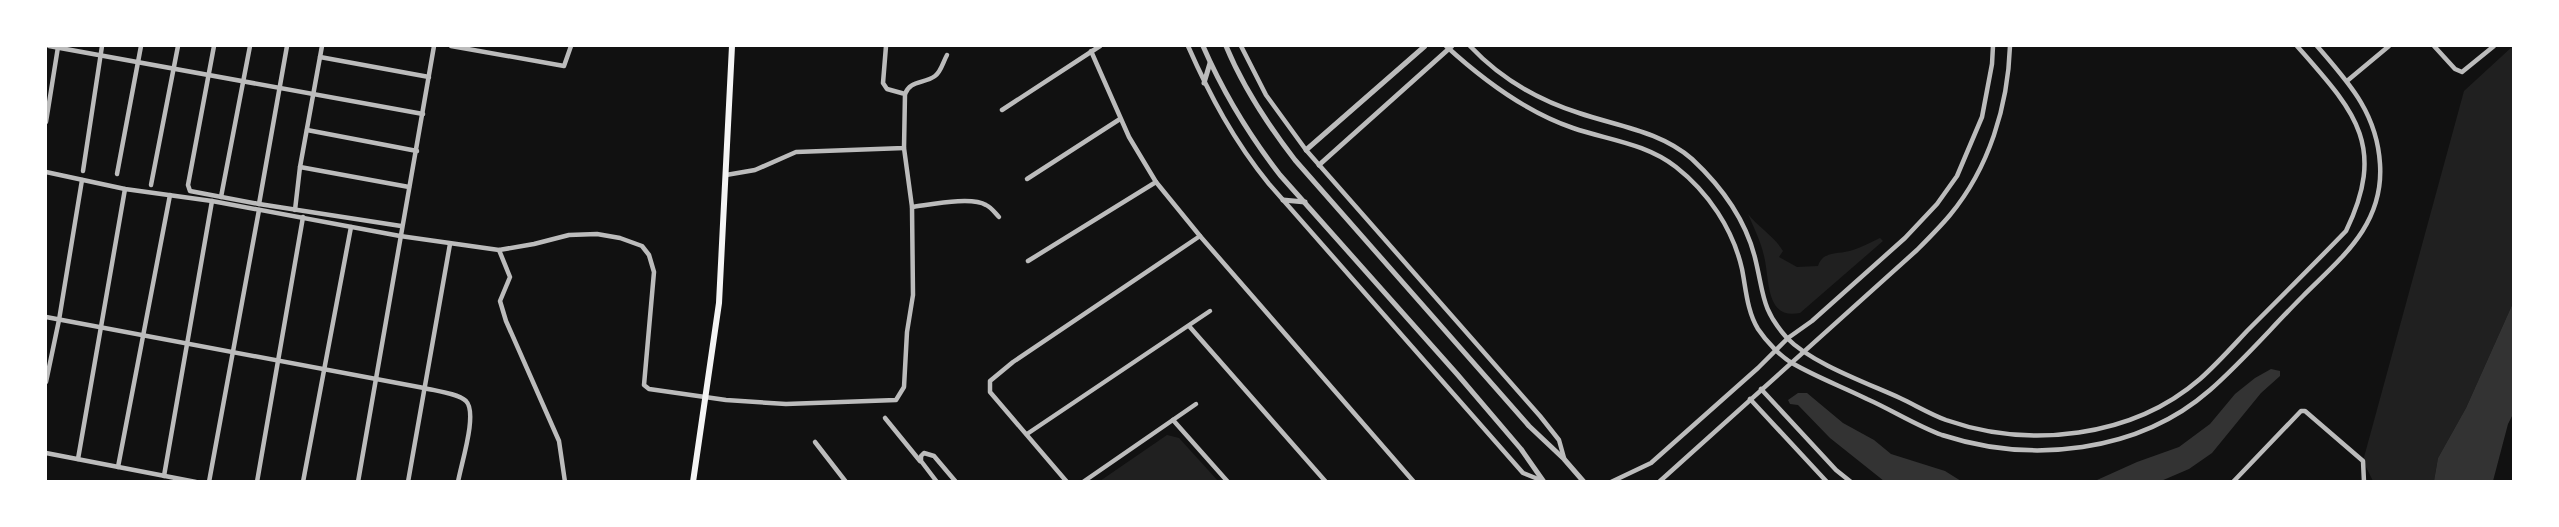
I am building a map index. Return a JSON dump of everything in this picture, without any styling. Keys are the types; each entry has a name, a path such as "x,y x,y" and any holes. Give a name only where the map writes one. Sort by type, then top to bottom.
{"main road":[{"path":"693,481 719,303 732,46"}],"street":[{"path":"49,46 423,114"},
{"path":"83,172 102,46"},
{"path":"117,174 141,46"},
{"path":"151,185 178,46"},
{"path":"214,46 188,185 192,192 351,227 499,250 569,234 597,234 621,238 642,246 649,255 654,272 645,385 649,389 705,397 786,404 896,400 904,387 906,332 913,295 912,207 904,148 905,94 911,85 934,77 947,55"},
{"path":"221,197 250,46"},
{"path":"209,481 287,46"},
{"path":"295,210 322,46"},
{"path":"358,481 434,46"},
{"path":"451,46 564,66 571,46"},
{"path":"886,46 883,83 887,89 905,94"},
{"path":"1002,110 1100,46"},
{"path":"1188,46 1204,83 1243,151 1283,200 1523,473 1544,481"},
{"path":"1203,46 1255,144 1457,374 1521,449 1544,481"},
{"path":"1226,46 1255,102 1295,160 1530,426 1584,481"},
{"path":"1241,46 1266,95 1306,150 1546,424 1559,440 1564,459"},
{"path":"1306,150 1424,46"},
{"path":"1319,165 1449,46 1483,77 1533,109 1572,127 1629,142 1648,150 1695,183 1726,227 1741,265 1748,306 1758,329 1790,362 1941,434 1996,448 2049,451 2099,444 2138,432 2174,415 2209,391 2359,240 2374,208 2381,167 2375,130 2361,98 2316,46"},
{"path":"1470,46 1518,86 1577,113 1650,134 1689,156 1726,196 1741,219 1756,262 1762,300 1771,318 1802,352 1946,420 1998,433 2049,436 2095,430 2133,418 2166,402 2199,380 2346,232 2360,203 2365,168 2361,135 2348,106 2297,46"},
{"path":"1611,481 1651,463 1788,338 1812,321 1905,238 1944,194 1957,176 1982,117 1993,46"},
{"path":"1659,481 1917,250 1951,214 1973,181 1998,123 2009,67 2010,46"},
{"path":"2347,81 2389,46"},
{"path":"2434,46 2455,69 2462,72 2494,46"},
{"path":"46,122 58,47"},
{"path":"1091,51 1120,119 1156,182 1414,481"},
{"path":"320,57 429,77"},
{"path":"1204,83 1210,63"},
{"path":"1027,178 1120,119"},
{"path":"307,130 417,151"},
{"path":"726,175 755,170 796,152 904,148"},
{"path":"300,167 409,187"},
{"path":"46,172 125,189 401,226"},
{"path":"46,382 82,180"},
{"path":"1028,261 1156,182"},
{"path":"78,459 125,189"},
{"path":"118,467 170,195"},
{"path":"1283,200 1304,202"},
{"path":"164,476 212,201"},
{"path":"912,207 980,202 988,205 999,217"},
{"path":"257,481 303,217"},
{"path":"303,481 351,227"},
{"path":"1068,481 990,392 990,381 1013,362 1200,236"},
{"path":"408,481 450,244"},
{"path":"499,250 510,278 500,301 559,442 565,481"},
{"path":"1027,435 1210,311"},
{"path":"46,317 424,388 461,398 470,407 471,419 458,481"},
{"path":"1189,326 1326,481"},
{"path":"1760,389 1836,470 1852,481"},
{"path":"1750,399 1827,481"},
{"path":"1083,481 1195,404"},
{"path":"2233,481 2301,411 2305,411 2363,461 2364,481"},
{"path":"885,418 937,481"},
{"path":"1173,420 1228,481"},
{"path":"815,442 846,481"},
{"path":"46,453 196,481"},
{"path":"921,461 924,453 934,456 956,481"}],"shaded area":[{"path":"2513,46 2513,303 2466,408 2438,458 2434,481 2373,481 2363,461 2464,91"},
{"path":"1748,214 1783,251 1779,257 1797,267 1818,266 1828,255 1853,250 1880,238 1883,241 1800,313 1789,314 1780,310 1771,296 1763,251"},
{"path":"2513,303 2513,414 2493,481 2434,481 2438,458 2466,408"},
{"path":"2271,369 2280,371 2280,376 2261,393 2212,453 2189,469 2161,481 2067,481 2097,480 2179,447 2210,424 2235,394"},
{"path":"1798,393 1807,393 1843,423 1874,440 1891,454 1945,471 1961,481 1884,481 1830,438 1798,405 1790,404 1788,400"},
{"path":"1167,435 1179,438 1218,481 1100,481"}]}
